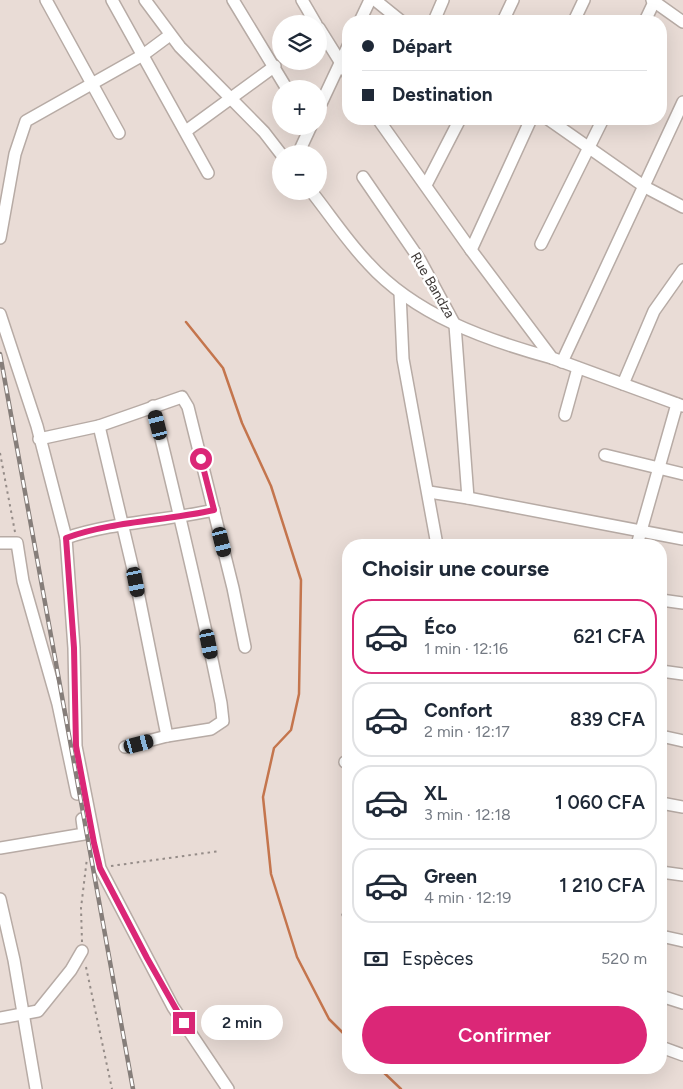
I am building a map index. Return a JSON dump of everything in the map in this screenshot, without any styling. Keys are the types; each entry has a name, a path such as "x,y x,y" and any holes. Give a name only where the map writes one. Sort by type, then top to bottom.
{"street":[{"path":"46,0 119,133"},
{"path":"112,0 208,173"},
{"path":"145,0 170,35 264,132 274,145"},
{"path":"234,0 272,61"},
{"path":"302,0 311,15"},
{"path":"363,15 370,0"},
{"path":"375,0 394,15"},
{"path":"437,15 443,0"},
{"path":"507,15 513,0"},
{"path":"577,15 584,0"},
{"path":"648,15 653,0 683,22"},
{"path":"0,238 15,154 26,121 143,55 170,35"},
{"path":"327,41 342,66"},
{"path":"327,91 342,59"},
{"path":"186,131 272,68"},
{"path":"557,360 645,186 683,102"},
{"path":"384,125 471,250 557,360"},
{"path":"426,185 457,125"},
{"path":"471,250 528,125"},
{"path":"557,125 645,186 683,207"},
{"path":"541,244 599,125"},
{"name":"Rue Bandza","path":"363,177 420,260 455,325 468,498"},
{"path":"318,200 368,263 400,293 455,325 512,347 557,360 680,405 639,539"},
{"path":"623,384 639,342 654,311 683,270"},
{"path":"400,293 402,359 437,539"},
{"path":"0,314 39,439 66,538 74,648 76,746 100,868 173,1007 228,1089"},
{"path":"565,415 578,368"},
{"path":"39,439 99,426 182,397 188,407 214,510 245,647"},
{"path":"125,748 167,736 211,729 222,721 221,703 193,567 179,518 153,406"},
{"path":"99,426 136,582 167,736"},
{"path":"605,455 683,474"},
{"path":"429,492 683,539"},
{"path":"66,538 214,510"},
{"path":"0,543 17,543 23,581 58,704 84,834 0,848"},
{"path":"667,601 683,603"},
{"path":"667,671 683,674"},
{"path":"667,737 683,741"},
{"path":"667,804 683,807"},
{"path":"667,873 683,876"},
{"path":"0,899 14,960 36,1089"},
{"path":"667,937 683,941"},
{"path":"0,1018 38,1011 71,970 82,951"},
{"path":"667,998 683,1003"},
{"path":"667,1049 683,1055"}],"path":[{"path":"0,454 17,543"},
{"path":"100,868 220,851"},
{"path":"87,857 81,908 82,951 112,1089"}],"waterway":[{"path":"186,322 223,368 242,423 271,486 301,580 299,694 291,730 274,748 263,797 271,874 297,957 329,1019 342,1032"},
{"path":"385,1074 401,1089"}],"railway":[{"path":"0,354 133,1089"}],"route":[{"path":"184,1023 173,1007 100,868 76,746 74,648 66,538 77,534 179,518 214,510 201,459"}]}
